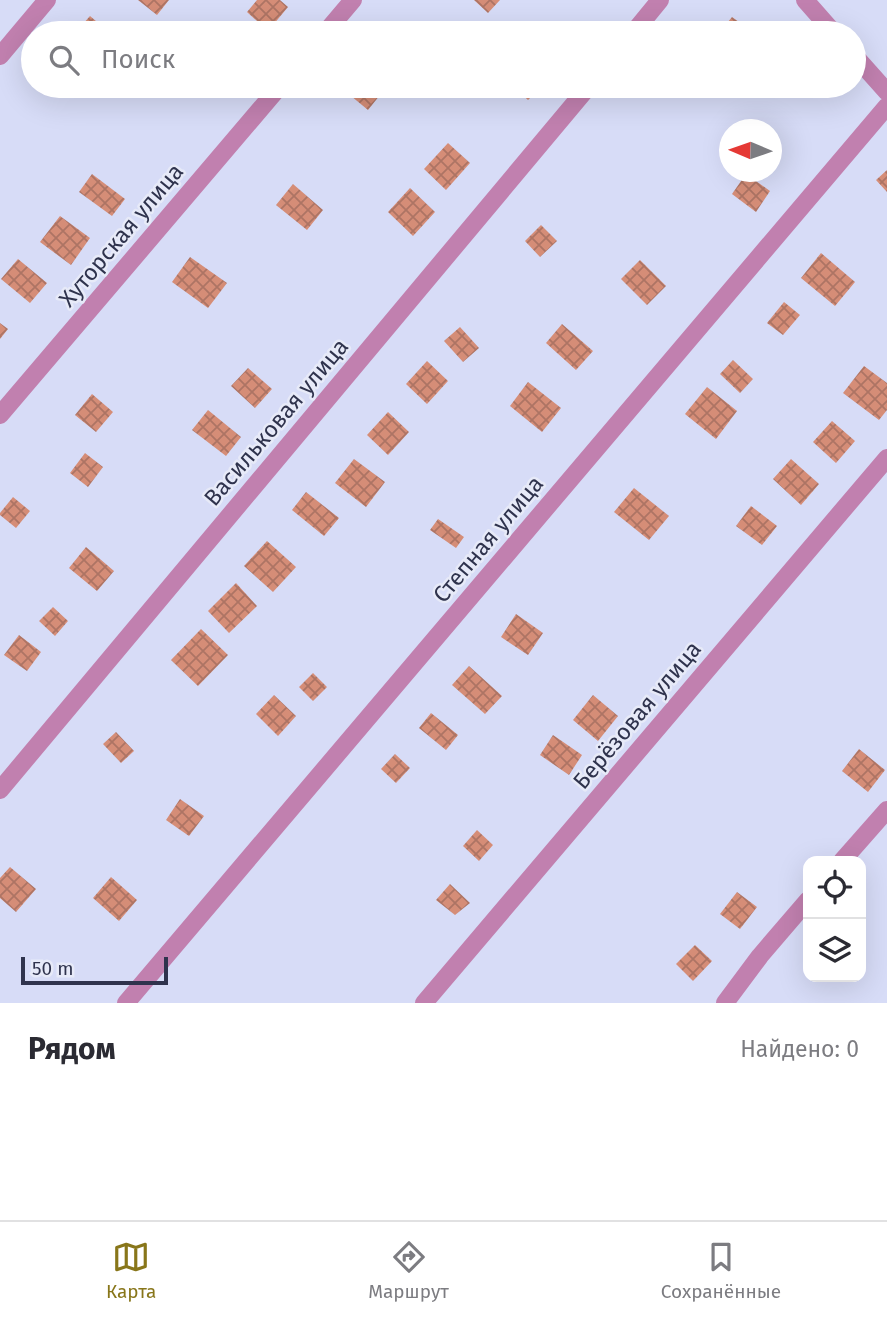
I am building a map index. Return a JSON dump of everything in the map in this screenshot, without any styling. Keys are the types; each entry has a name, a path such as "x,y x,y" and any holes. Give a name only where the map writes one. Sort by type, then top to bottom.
{"street":[{"path":"29,21 47,0"},
{"path":"335,21 353,0"},
{"path":"643,21 660,0"},
{"path":"805,0 823,21"},
{"path":"0,56 21,31"},
{"path":"866,68 887,92"},
{"name":"Хуторская улица","path":"0,415 270,98"},
{"name":"Васильковая улица","path":"0,790 579,98"},
{"name":"Степная улица","path":"126,1003 887,106"},
{"name":"Берёзовая улица","path":"424,1003 887,458"},
{"path":"846,856 887,810"},
{"path":"724,1003 803,906"}],"building":[{"path":"138,0 169,0 157,15"},
{"path":"257,0 280,0 288,7 276,21 257,21 247,12"},
{"path":"474,0 500,0 488,13"},
{"path":"353,98 378,98 368,110"},
{"path":"448,143 470,163 446,190 424,169"},
{"path":"887,170 887,192 876,180"},
{"path":"92,174 125,199 112,216 79,192"},
{"path":"740,182 757,182 770,191 756,212 732,194"},
{"path":"293,184 323,210 307,230 276,205"},
{"path":"410,188 435,212 413,236 388,212"},
{"path":"60,216 90,238 71,265 40,242"},
{"path":"541,225 557,241 540,257 525,241"},
{"path":"821,253 855,282 835,306 801,278"},
{"path":"190,257 227,283 208,308 172,282"},
{"path":"18,259 47,283 30,303 1,279"},
{"path":"640,260 666,286 647,305 621,279"},
{"path":"784,302 800,315 783,335 767,323"},
{"path":"0,323 8,329 0,339"},
{"path":"562,324 593,351 576,370 546,343"},
{"path":"460,327 479,348 463,362 444,341"},
{"path":"733,360 753,379 740,393 720,374"},
{"path":"427,361 448,381 427,404 406,384"},
{"path":"864,366 887,383 887,410 879,420 843,393"},
{"path":"248,368 272,389 255,408 231,386"},
{"path":"528,382 561,408 542,432 510,406"},
{"path":"707,387 737,411 716,439 685,414"},
{"path":"92,394 113,412 96,432 75,415"},
{"path":"208,410 241,437 226,456 192,430"},
{"path":"388,412 409,432 388,455 367,435"},
{"path":"832,421 855,441 836,463 813,442"},
{"path":"85,453 103,467 88,487 70,473"},
{"path":"354,459 385,482 366,507 335,483"},
{"path":"791,459 819,484 801,505 773,479"},
{"path":"634,488 669,516 649,540 614,512"},
{"path":"306,492 339,518 324,536 292,510"},
{"path":"13,497 30,511 16,528 0,515"},
{"path":"751,506 777,526 762,545 736,526"},
{"path":"438,519 464,537 456,548 430,530"},
{"path":"267,541 296,567 273,592 244,566"},
{"path":"86,547 114,571 97,591 69,568"},
{"path":"236,583 257,606 229,633 208,611"},
{"path":"53,607 68,621 55,636 39,621"},
{"path":"516,614 543,633 528,655 501,637"},
{"path":"201,629 228,655 198,686 171,660"},
{"path":"19,635 41,652 27,671 4,655"},
{"path":"469,666 502,696 485,714 452,685"},
{"path":"313,673 327,687 313,701 299,687"},
{"path":"274,695 296,716 278,736 256,714"},
{"path":"593,695 618,716 598,741 573,720"},
{"path":"431,713 458,735 446,750 419,728"},
{"path":"116,732 134,751 121,763 103,744"},
{"path":"553,735 582,755 569,775 540,755"},
{"path":"859,749 885,770 868,792 842,771"},
{"path":"395,754 410,768 396,783 381,769"},
{"path":"180,799 204,816 189,836 166,820"},
{"path":"477,830 493,845 479,861 463,846"},
{"path":"10,867 36,889 16,912 0,898 0,878"},
{"path":"111,877 137,900 119,921 93,898"},
{"path":"450,884 470,903 455,915 436,900"},
{"path":"737,892 757,907 740,929 720,914"},
{"path":"695,945 712,961 693,981 676,964"}]}
